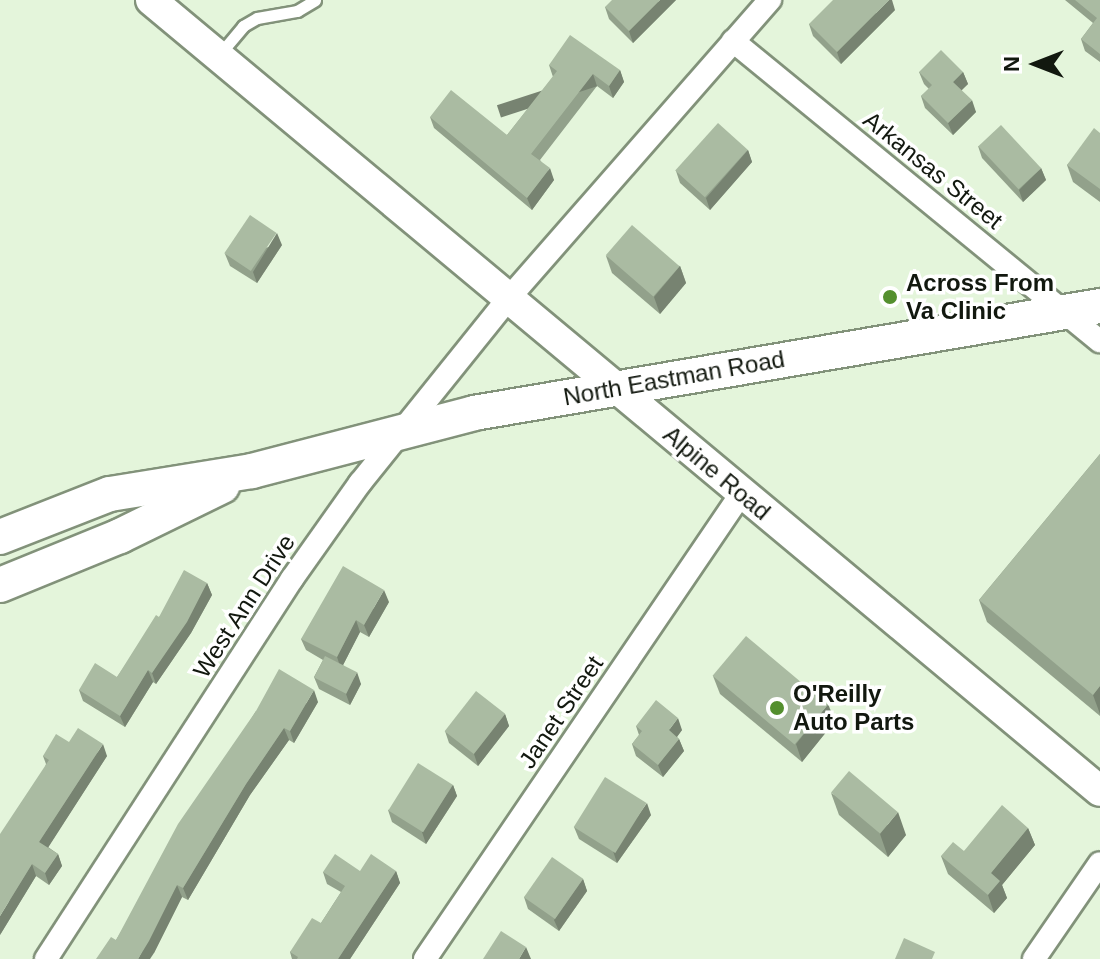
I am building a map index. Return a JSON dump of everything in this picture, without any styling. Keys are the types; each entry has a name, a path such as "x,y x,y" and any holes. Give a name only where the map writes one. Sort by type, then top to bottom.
{"main road":[{"name":"Alpine Road","path":"151,0 1100,791"},
{"name":"North Eastman Road","path":"0,537 110,494 252,471 402,430 614,387 1100,306"},
{"name":"North Eastman Road","path":"0,585 120,536 252,471"}],"street":[{"name":"West Ann Drive","path":"46,959 292,579 402,430 508,299 770,0"},
{"name":"Arkansas Street","path":"733,41 1100,341"},
{"name":"Janet Street","path":"425,959 741,494"},
{"path":"1034,959 1100,863"}],"lane":[{"path":"218,55 243,26 257,18 297,11 315,0"}],"building":[{"path":"612,0 660,0 629,31 605,7"},
{"path":"833,0 889,0 837,52 809,24"},
{"path":"1075,0 1100,0 1100,54 1081,39 1097,18"},
{"path":"570,35 620,70 609,86 593,74 531,154 550,168 527,198 430,117 451,90 507,135 557,71 549,65"},
{"path":"941,50 963,72 953,82 972,100 948,123 921,96 932,85 919,72"},
{"path":"718,123 748,150 705,197 675,171"},
{"path":"1001,125 1041,168 1019,189 978,146"},
{"path":"1094,128 1100,133 1100,189 1067,165"},
{"path":"250,215 277,233 251,271 224,253"},
{"path":"632,225 680,266 653,297 606,255"},
{"path":"1100,454 1100,686 1093,695 979,600"},
{"path":"343,566 384,590 364,625 356,620 337,657 301,639"},
{"path":"184,570 207,583 187,622 152,673 148,670 120,716 79,690 95,663 117,677 156,615 159,617"},
{"name":"O'Reilly Auto Parts","path":"746,636 828,705 795,745 713,676"},
{"path":"325,656 357,672 346,694 314,677"},
{"path":"279,669 314,690 290,731 284,728 183,888 177,885 138,959 96,959 111,937 116,940 178,824 256,711"},
{"path":"476,691 505,714 474,754 445,731"},
{"path":"656,700 678,718 669,730 679,739 658,765 632,744 642,731 636,726"},
{"path":"78,728 103,744 39,842 58,854 45,873 32,864 0,916 0,834 49,760 43,756 56,734 69,742"},
{"path":"418,763 453,785 423,832 388,810"},
{"path":"849,771 898,812 880,834 831,792"},
{"path":"605,777 647,803 615,853 574,827"},
{"path":"1002,805 1028,828 991,873 1000,881 988,895 941,856 953,842 964,851"},
{"path":"335,854 360,871 371,854 396,871 338,959 297,959 290,952 312,918 321,923 345,886 323,872"},
{"path":"552,857 583,879 555,919 524,897"},
{"path":"501,931 526,947 519,959 483,959"},
{"path":"904,938 935,952 932,959 895,959"}],"place":[{"name":"Across From Va Clinic","path":"890,297"},
{"name":"O'Reilly Auto Parts","path":"777,708"}]}
